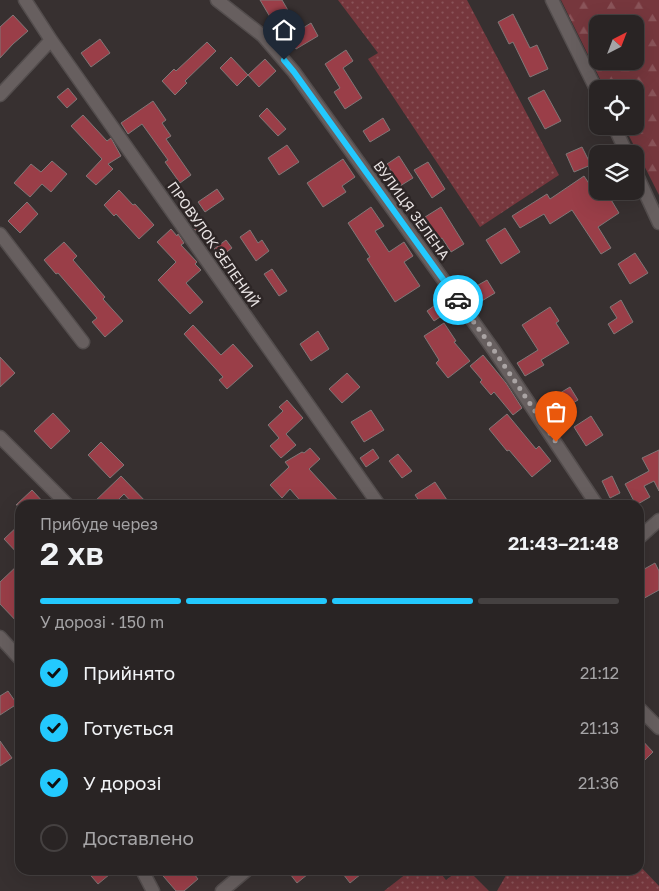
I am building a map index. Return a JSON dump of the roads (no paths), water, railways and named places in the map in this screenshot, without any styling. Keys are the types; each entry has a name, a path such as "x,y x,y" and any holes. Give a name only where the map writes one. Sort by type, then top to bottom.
{"street":[{"name":"ПРОВУЛОК ЗЕЛЕНИЙ","path":"25,0 51,40 375,500"},
{"name":"ВУЛИЦЯ ЗЕЛЕНА","path":"217,0 263,36 294,72 493,349 594,500"},
{"path":"552,0 591,80"},
{"path":"0,95 51,40"},
{"path":"644,190 659,223"},
{"path":"0,234 83,342"},
{"path":"0,437 63,500"},
{"path":"644,534 659,520"},
{"path":"0,637 15,654"},
{"path":"644,713 659,728"},
{"path":"145,875 153,891"},
{"path":"222,891 240,875"}]}
